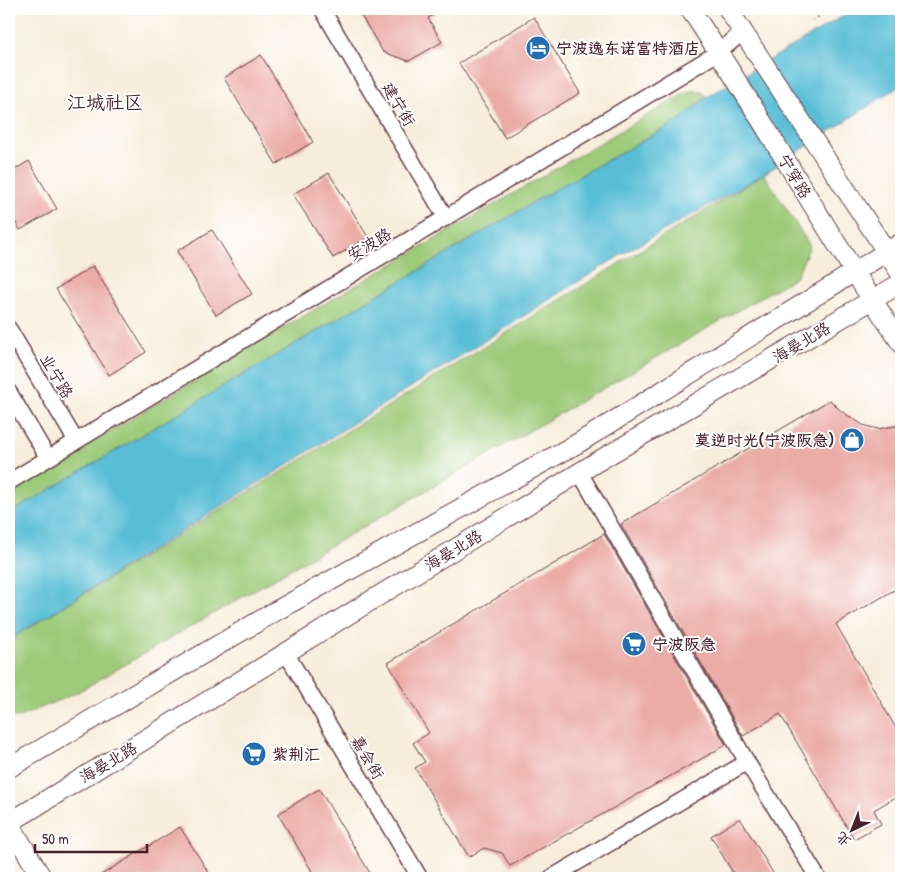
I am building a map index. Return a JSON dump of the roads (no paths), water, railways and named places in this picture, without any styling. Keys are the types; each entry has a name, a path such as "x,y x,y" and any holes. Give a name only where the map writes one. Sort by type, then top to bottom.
{"main road":[{"name":"宁穿路","path":"690,9 719,52 854,272 901,343"},
{"path":"728,9 894,247 901,274"},
{"name":"海晏北路","path":"9,768 276,611 580,442 894,247"},
{"name":"海晏北路","path":"9,823 580,473 901,283"},
{"path":"9,823 42,878"}],"street":[{"name":"建宁街","path":"322,9 446,218"},
{"name":"安波路","path":"9,482 719,52 744,31"},
{"name":"业宁路","path":"9,329 76,441"},
{"path":"9,392 48,458"},
{"path":"580,473 747,762 818,878"},
{"name":"嘉会街","path":"286,653 420,878"},
{"path":"551,878 747,762"}],"water":[{"path":"855,9 901,9 901,85 764,174 624,253 9,640 9,514 554,190 678,121 707,97"}],"place":[{"name":"宁波逸东诺富特酒店","path":"538,48"},
{"name":"莫逆时光(宁波阪急)","path":"852,440"},
{"name":"宁波阪急","path":"634,644"},
{"name":"紫荆汇","path":"254,754"}],"district":[{"name":"江城社区","path":"105,102"}]}
